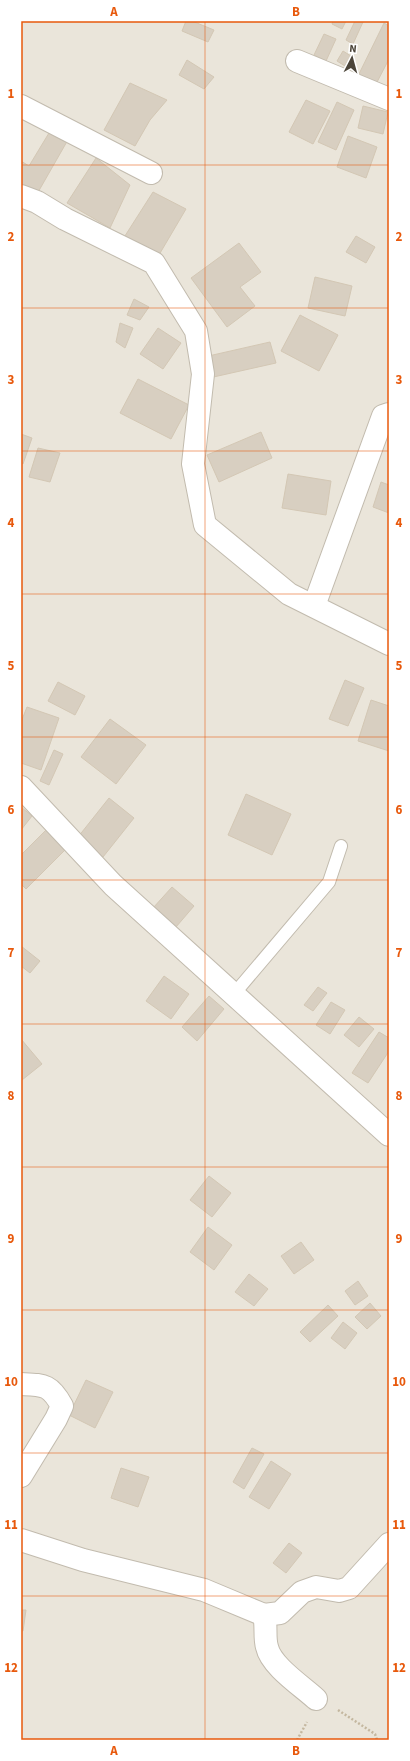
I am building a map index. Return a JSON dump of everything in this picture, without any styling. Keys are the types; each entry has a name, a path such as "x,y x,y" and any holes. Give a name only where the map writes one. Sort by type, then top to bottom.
{"street":[{"path":"297,61 389,98"},
{"path":"21,106 151,173"},
{"path":"21,196 37,202 65,219 154,263 196,331 203,374 193,464 205,525 289,594 389,644"},
{"path":"314,606 383,416 389,414"},
{"path":"21,787 113,886 389,1135"},
{"path":"21,1384 43,1385 55,1394 62,1406 56,1420 21,1476"},
{"path":"21,1540 83,1560 204,1590 264,1616 280,1613 302,1592 316,1587 339,1591 349,1588 389,1544"},
{"path":"264,1616 267,1626 266,1646 273,1661 316,1699"}],"lane":[{"path":"234,994 329,882 341,846"}],"path":[{"path":"316,1699 334,1708 375,1734 377,1740"}],"shaded area":[{"path":"21,21 389,21 389,1740 21,1740"}],"building":[{"path":"186,21 192,21 214,30 208,42 182,31"},
{"path":"333,21 346,21 342,29 332,24"},
{"path":"355,21 363,22 353,44 346,40"},
{"path":"384,23 389,26 389,59 375,86 357,78"},
{"path":"324,34 336,39 326,61 314,55"},
{"path":"343,51 351,56 345,66 337,61"},
{"path":"187,60 214,77 204,89 179,75"},
{"path":"130,83 167,100 150,120 135,146 104,130"},
{"path":"306,100 330,111 313,144 289,132"},
{"path":"337,102 354,110 336,150 318,142"},
{"path":"363,106 388,112 383,134 358,128"},
{"path":"52,128 69,138 37,194 21,184 21,161 29,166"},
{"path":"348,136 377,147 366,178 337,167"},
{"path":"96,158 130,185 110,228 67,203"},
{"path":"153,192 186,209 156,260 123,239"},
{"path":"356,236 375,247 366,263 346,252"},
{"path":"239,243 261,272 240,287 255,306 227,327 191,278"},
{"path":"315,277 352,286 345,316 308,308"},
{"path":"134,299 149,307 140,320 127,315"},
{"path":"300,315 338,335 319,371 281,351"},
{"path":"120,323 133,328 125,348 116,342"},
{"path":"158,328 181,343 163,369 140,354"},
{"path":"270,342 276,363 209,378 204,357"},
{"path":"138,379 189,405 171,439 120,413"},
{"path":"261,432 272,458 219,482 207,455"},
{"path":"21,434 32,438 23,464 21,463"},
{"path":"38,448 60,453 50,482 29,477"},
{"path":"288,474 331,481 326,515 282,508"},
{"path":"381,482 389,485 389,513 373,507"},
{"path":"345,680 364,688 348,726 329,719"},
{"path":"58,682 85,696 75,715 48,701"},
{"path":"371,700 389,706 389,751 358,741"},
{"path":"27,707 59,718 41,770 21,763 21,722"},
{"path":"110,719 146,745 116,784 81,757"},
{"path":"54,750 63,754 49,785 40,781"},
{"path":"246,794 291,814 272,855 228,835"},
{"path":"109,798 134,818 103,857 78,837"},
{"path":"21,807 32,816 21,830"},
{"path":"46,830 66,849 26,889 21,884 21,855"},
{"path":"172,887 194,906 176,927 153,908"},
{"path":"21,946 40,961 30,973 21,966"},
{"path":"164,976 189,994 171,1019 146,1001"},
{"path":"318,987 327,993 313,1011 304,1005"},
{"path":"209,996 224,1009 197,1041 182,1027"},
{"path":"331,1002 345,1010 330,1034 316,1025"},
{"path":"359,1017 374,1029 359,1047 344,1035"},
{"path":"379,1032 389,1038 389,1051 368,1083 352,1073"},
{"path":"21,1039 42,1064 22,1080 21,1079"},
{"path":"209,1176 231,1193 212,1217 190,1200"},
{"path":"208,1227 232,1245 214,1270 190,1252"},
{"path":"301,1242 314,1260 294,1274 281,1256"},
{"path":"249,1274 268,1289 254,1306 235,1292"},
{"path":"358,1281 368,1296 355,1305 345,1291"},
{"path":"370,1303 381,1316 367,1329 355,1317"},
{"path":"328,1305 338,1316 310,1342 300,1332"},
{"path":"343,1322 357,1333 345,1349 331,1338"},
{"path":"86,1380 113,1392 95,1428 69,1415"},
{"path":"252,1448 264,1454 244,1489 233,1482"},
{"path":"271,1461 291,1474 269,1509 249,1497"},
{"path":"121,1468 149,1477 138,1507 111,1498"},
{"path":"289,1543 302,1553 286,1573 273,1563"},
{"path":"21,1610 26,1610 23,1631 21,1631"}]}
